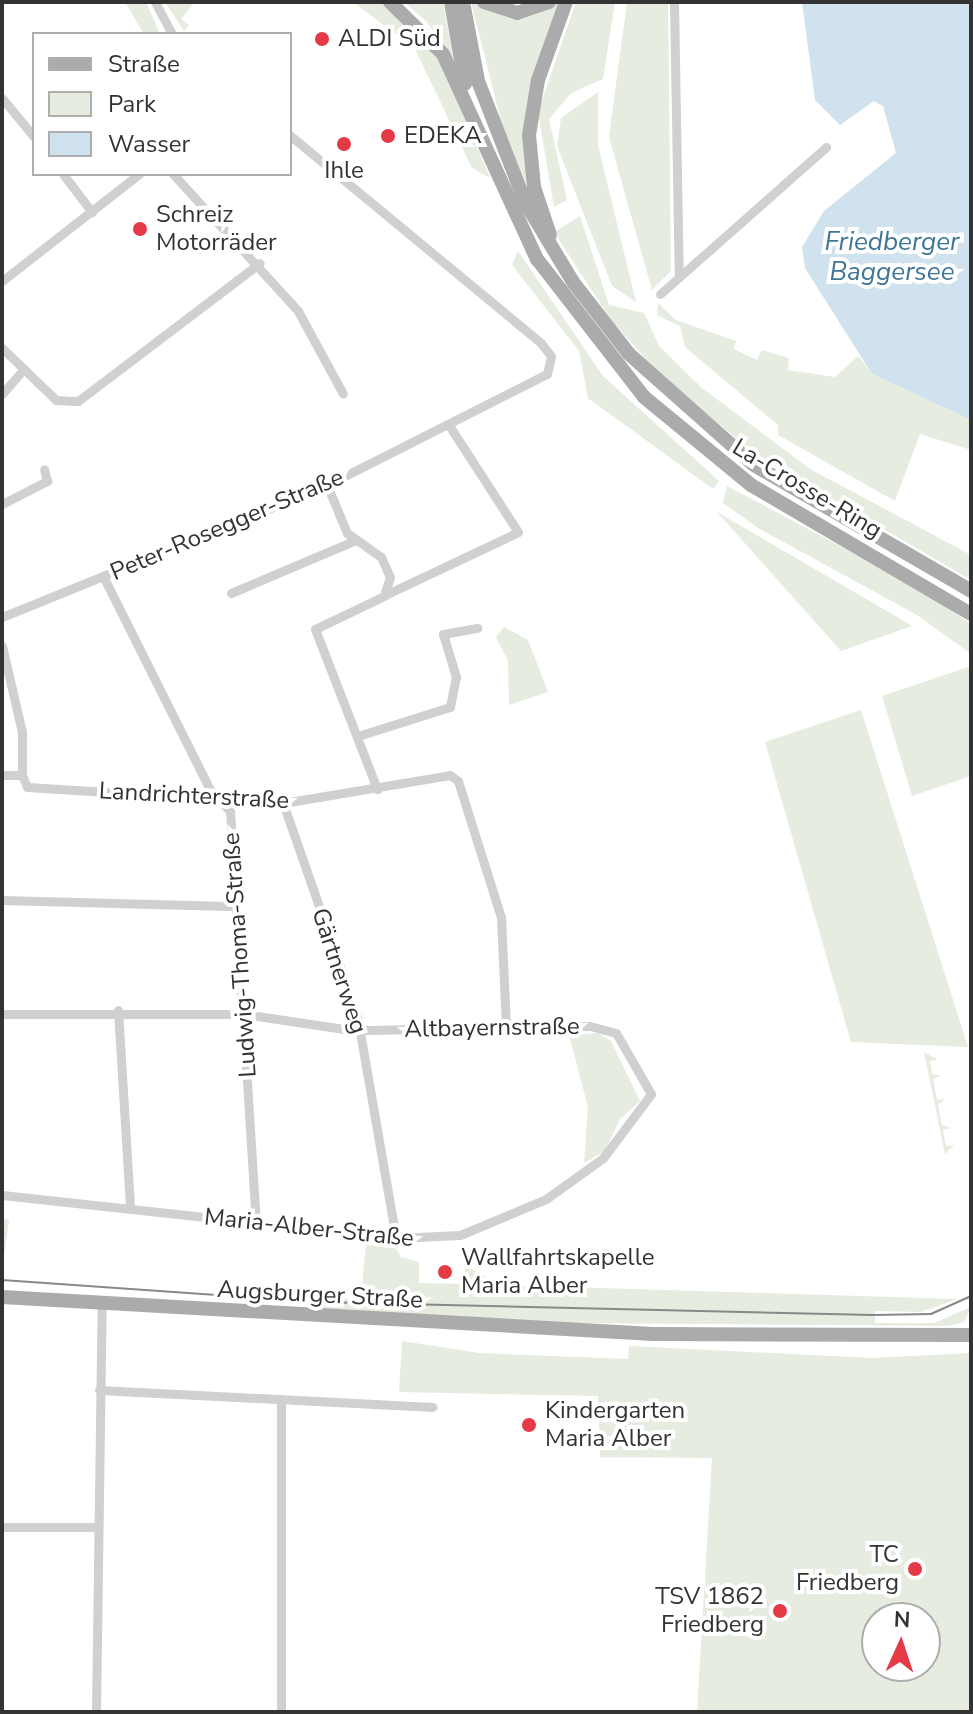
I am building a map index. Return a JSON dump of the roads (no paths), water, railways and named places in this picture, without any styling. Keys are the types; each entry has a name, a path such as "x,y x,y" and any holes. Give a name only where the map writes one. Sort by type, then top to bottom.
{"main road":[{"path":"390,2 435,43 467,96"},
{"path":"451,2 467,96"},
{"path":"463,2 497,138 557,254"},
{"path":"484,2 517,13 549,2"},
{"path":"557,254 534,187 529,135 538,80 566,2"},
{"name":"La-Crosse-Ring","path":"467,96 537,259 644,397 751,485 971,614"},
{"name":"La-Crosse-Ring","path":"557,254 629,354 697,420 754,465 971,591"},
{"name":"Augsburger Straße","path":"2,1297 653,1334 971,1335"}],"street":[{"path":"155,2 171,32"},
{"path":"674,2 679,277"},
{"path":"2,98 32,135"},
{"name":"Peter-Rosegger-Straße","path":"2,617 327,485 450,427 547,374 551,356 541,343 292,137"},
{"path":"660,294 826,147"},
{"path":"65,176 92,212"},
{"path":"2,281 137,176"},
{"path":"175,176 260,263 317,340 343,394"},
{"path":"2,348 56,400 78,401 260,263"},
{"path":"2,394 23,370"},
{"path":"377,789 361,735 315,629 518,532 450,427"},
{"path":"2,504 47,481 44,469"},
{"path":"327,485 356,540 381,557 390,577 384,596"},
{"path":"231,593 356,540"},
{"name":"Ludwig-Thoma-Straße","path":"103,576 209,788 224,802 237,906 256,1223"},
{"path":"361,735 450,707 456,677 443,634 477,628"},
{"path":"2,646 22,732 22,775"},
{"name":"Landrichterstraße","path":"2,775 22,775 27,787 224,802 283,803 377,789 438,773 458,781 501,917 506,1028"},
{"name":"Gärtnerweg","path":"283,803 360,1030 396,1238"},
{"path":"2,900 237,906"},
{"path":"2,1014 118,1010 244,1014"},
{"path":"118,1010 130,1209"},
{"name":"Altbayernstraße","path":"257,1016 360,1030 589,1026 616,1033 650,1086"},
{"name":"Maria-Alber-Straße","path":"2,1195 396,1238 460,1235 546,1199 620,1141 649,1102 650,1086"},
{"path":"96,1712 102,1304"},
{"path":"99,1390 433,1407"},
{"path":"281,1400 281,1712"},
{"path":"2,1527 97,1527"}],"water":[{"name":"Friedberger Baggersee","path":"802,2 971,2 971,420 872,374 805,268 802,247 824,211 896,153 883,106 874,101 840,125 815,100"}],"tram line":[{"path":"2,1280 318,1302 873,1315 931,1314 971,1296"}],"place":[{"name":"ALDI Süd","path":"322,39"},
{"name":"EDEKA","path":"388,136"},
{"name":"Ihle","path":"344,144"},
{"name":"Schreiz Motorräder","path":"140,229"},
{"name":"Wallfahrtskapelle Maria Alber","path":"445,1272"},
{"name":"Kindergarten Maria Alber","path":"529,1425"},
{"name":"TC Friedberg","path":"915,1569"},
{"name":"TSV 1862 Friedberg","path":"780,1611"}]}
